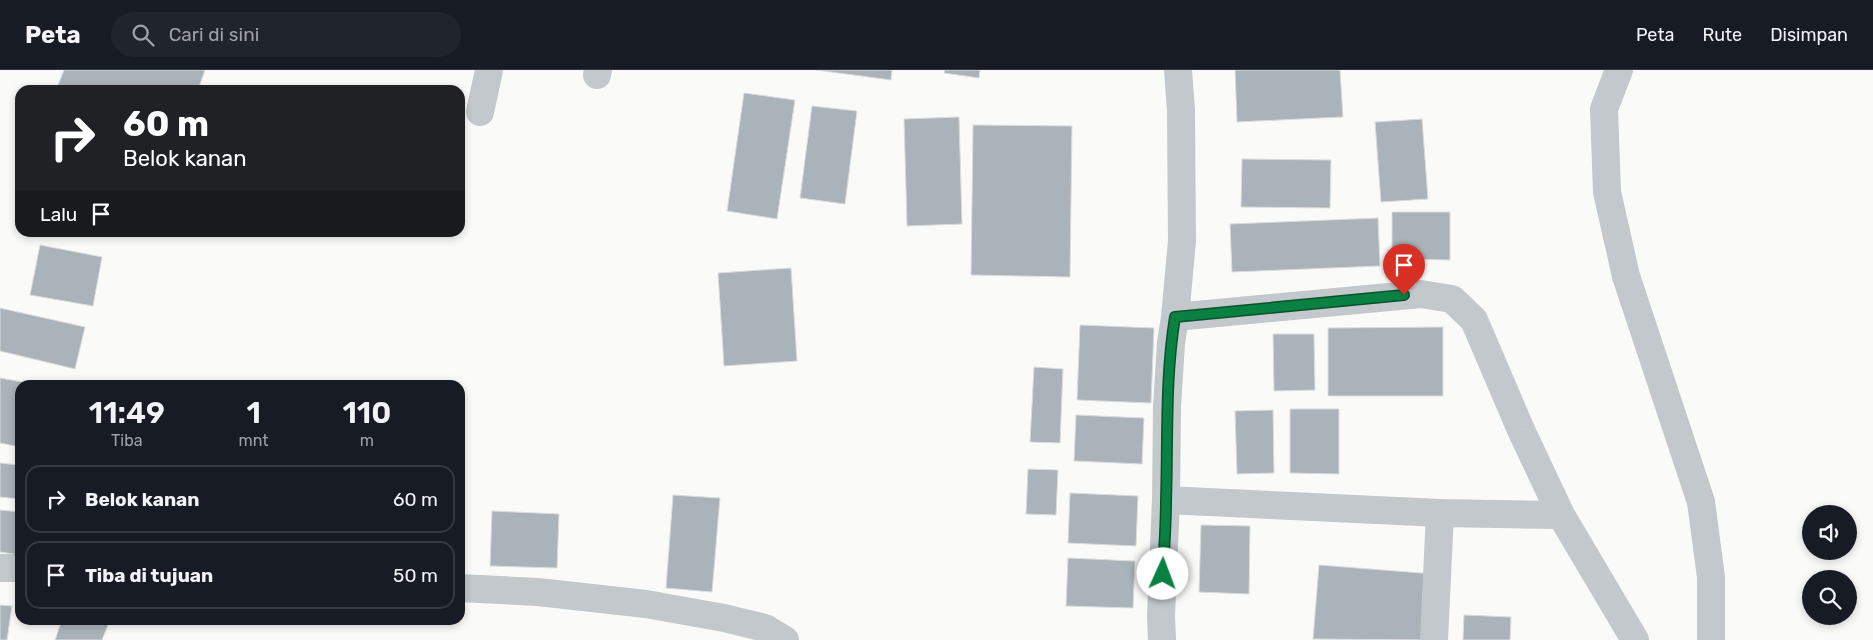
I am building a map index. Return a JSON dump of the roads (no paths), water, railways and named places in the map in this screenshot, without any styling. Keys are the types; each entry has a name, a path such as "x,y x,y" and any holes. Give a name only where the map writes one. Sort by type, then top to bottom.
{"street":[{"path":"480,112 489,70"},
{"path":"1162,640 1161,616 1166,500 1167,407 1171,343 1182,241 1181,110 1178,70"},
{"path":"1619,70 1604,110 1608,192 1626,276 1701,502 1711,577 1711,640"},
{"path":"1175,317 1421,294 1452,299 1474,320 1521,430 1561,515 1636,640"},
{"path":"1166,500 1440,513 1561,515"},
{"path":"1434,640 1440,513"},
{"path":"0,568 15,568"},
{"path":"465,588 538,592 646,604 724,618 765,628 785,640"}]}
